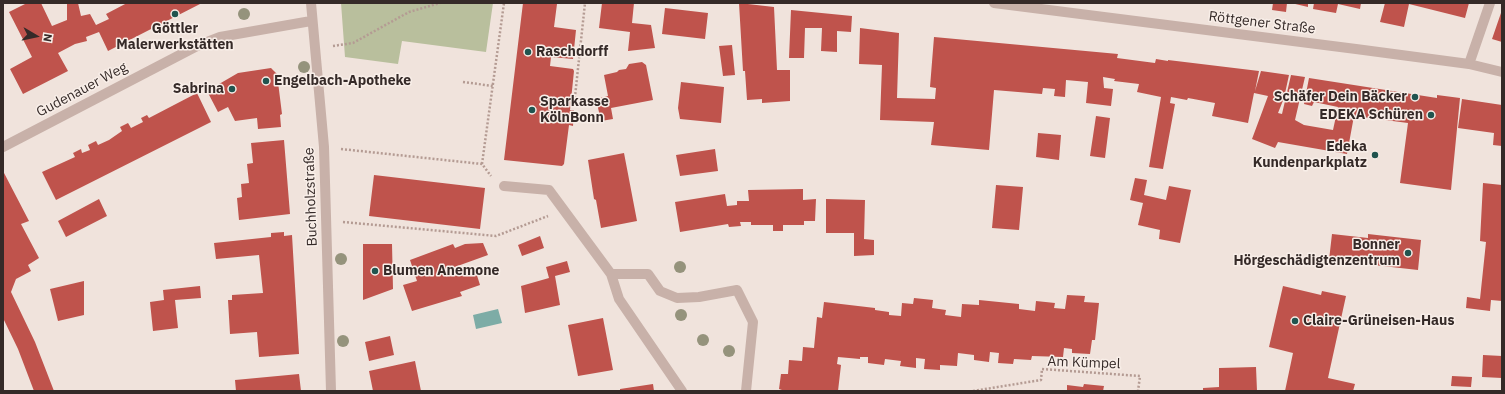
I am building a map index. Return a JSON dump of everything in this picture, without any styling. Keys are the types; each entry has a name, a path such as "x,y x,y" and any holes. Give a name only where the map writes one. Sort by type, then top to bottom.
{"street":[{"name":"Buchholzstraße","path":"311,3 324,147 331,391"},
{"name":"Röttgener Straße","path":"994,3 1469,64 1502,72"},
{"path":"1469,64 1490,3"},
{"name":"Gudenauer Weg","path":"3,147 197,46 220,37 312,21"},
{"path":"504,186 549,190 611,274 618,299 682,391"},
{"path":"611,274 648,274 660,291 677,298 698,297 737,290 752,322 746,391"}],"path":[{"path":"314,48 353,43 409,12 440,3"},
{"path":"504,3 482,164 495,181 504,186"},
{"path":"574,106 585,3"},
{"path":"463,82 493,86"},
{"path":"324,147 482,164"},
{"path":"327,220 496,236 564,210"},
{"name":"Am Kümpel","path":"974,391 1041,380 1042,369 1140,376 1138,391"}],"green space":[{"path":"341,3 493,3 486,52 402,41 398,64 345,57"}],"water":[{"path":"498,309 502,323 476,329 473,315"}],"building":[{"path":"27,3 41,3 52,26 67,20 67,4 70,3 78,3 81,16 90,14 96,25 109,19 106,14 127,3 202,3 108,51 99,32 86,37 87,41 75,44 58,53 68,71 23,94 10,69 32,57 9,12"},
{"path":"523,3 557,4 554,27 576,30 573,59 551,57 550,66 573,69 574,71 570,110 574,110 573,126 569,125 564,164 562,166 504,160"},
{"path":"602,3 634,3 632,23 651,25 655,48 628,51 630,32 599,28"},
{"path":"739,3 774,7 777,70 790,70 790,101 762,103 762,99 747,100 745,71 743,71"},
{"path":"1273,3 1287,3 1286,12 1272,10"},
{"path":"1291,3 1308,3 1308,7"},
{"path":"1314,3 1361,3 1360,9 1338,4 1336,13 1313,9"},
{"path":"1385,3 1469,3 1465,18 1409,4 1404,27 1380,22"},
{"path":"665,8 708,13 705,39 662,34"},
{"path":"791,10 852,16 851,32 837,31 837,52 821,51 822,28 805,28 804,58 789,58"},
{"path":"1502,10 1502,42 1492,39"},
{"path":"860,28 899,33 897,98 935,99 936,88 930,87 934,37 1118,54 1117,58 1155,63 1156,59 1259,71 1255,91 1261,71 1289,75 1284,98 1278,113 1282,114 1291,75 1305,77 1295,120 1304,125 1333,130 1338,107 1314,102 1312,106 1304,104 1309,78 1437,98 1437,95 1460,98 1451,190 1400,183 1408,123 1354,116 1347,154 1278,142 1275,148 1252,139 1268,96 1254,93 1248,123 1212,116 1215,103 1188,98 1187,100 1171,97 1170,103 1175,104 1163,169 1149,167 1161,97 1137,92 1139,84 1114,81 1115,79 1103,77 1104,88 1113,89 1111,106 1086,103 1088,82 1066,80 1065,97 1054,96 1055,89 1043,88 1042,94 994,90 989,150 931,145 934,122 880,120 882,65 859,64"},
{"path":"732,45 735,75 723,76 719,46"},
{"path":"642,62 646,65 653,100 611,108 613,119 601,121 596,99 608,96 604,75 626,69 629,64"},
{"path":"271,68 277,74 282,114 280,115 281,127 258,129 257,118 235,121 228,107 218,112 207,91 238,73"},
{"path":"681,82 724,87 721,123 680,119 678,108"},
{"path":"197,93 211,122 56,200 42,172 75,157 73,153 81,149 82,153 90,150 88,145 96,141 98,145 109,140 122,131 120,127 128,123 131,128 143,122 141,118 147,115 149,118"},
{"path":"1462,99 1502,105 1502,146 1493,145 1494,133 1458,128"},
{"path":"1096,116 1110,118 1105,158 1090,156"},
{"path":"1038,133 1061,135 1059,160 1036,157"},
{"path":"284,140 290,214 239,220 237,198 242,197 241,184 249,183 247,164 253,163 251,143"},
{"path":"715,149 718,171 680,176 676,155"},
{"path":"624,153 637,221 601,228 596,200 594,199 588,160"},
{"path":"3,171 29,221 21,224 39,258 28,265 31,271 16,279 11,292 35,342 54,391 34,391 18,349 3,318"},
{"path":"374,175 485,188 480,229 369,216"},
{"path":"1135,178 1147,180 1144,195 1166,200 1169,186 1191,190 1180,243 1159,239 1160,230 1138,225 1143,203 1130,200"},
{"path":"1483,183 1502,185 1502,301 1491,300 1490,311 1466,308 1467,297 1480,299 1486,242 1480,241"},
{"path":"996,185 1023,187 1019,230 992,228"},
{"path":"803,189 803,200 816,199 815,221 804,221 804,225 783,225 783,231 773,231 773,225 751,225 751,222 740,222 741,226 729,227 728,224 680,232 675,202 725,194 727,206 737,205 737,201 749,201 748,190"},
{"path":"99,199 107,216 66,237 58,221"},
{"path":"826,199 865,200 864,239 874,240 874,255 854,256 854,233 826,233"},
{"path":"284,232 284,236 292,235 299,354 259,357 257,332 230,334 228,300 232,300 232,295 263,293 259,255 216,259 214,243 271,237 271,233"},
{"path":"1332,234 1368,238 1368,234 1421,240 1418,270 1329,260"},
{"path":"540,236 544,248 522,256 518,245"},
{"path":"483,243 488,255 452,268 454,276 475,269 480,285 460,292 462,296 412,311 403,285 417,281 410,260 453,244 455,248 465,244"},
{"path":"363,244 392,244 393,289 363,300"},
{"path":"567,261 570,272 555,276 560,305 525,313 521,286 549,278 546,267"},
{"path":"84,281 84,315 58,321 50,289"},
{"path":"200,286 201,298 175,300 178,328 153,331 150,302 164,300 163,290"},
{"name":"Claire-Grüneisen-Haus","path":"1283,286 1321,295 1322,291 1346,296 1328,378 1355,384 1353,391 1285,391 1293,353 1269,347"},
{"path":"1067,295 1085,296 1084,302 1099,303 1095,340 1092,340 1090,354 1072,353 1072,349 1064,348 1063,357 1032,356 1031,360 1014,359 1013,364 998,363 999,353 990,352 989,362 974,360 974,355 958,353 957,366 940,365 940,370 924,369 925,359 916,358 916,368 900,366 901,361 885,359 884,365 868,363 868,357 860,357 860,359 838,357 837,364 841,365 838,391 785,391 779,389 781,374 788,374 789,360 802,361 803,347 814,348 817,317 822,318 824,302 875,308 875,310 889,312 889,315 901,316 902,303 913,304 914,298 933,300 932,308 946,310 945,315 961,317 962,304 979,305 979,300 1019,304 1019,309 1035,311 1036,301 1055,303 1054,308 1065,309"},
{"path":"603,318 613,370 578,376 568,325"},
{"path":"390,336 394,355 369,361 365,342"},
{"path":"1483,355 1502,356 1502,378 1482,377"},
{"path":"415,361 421,391 373,391 369,371"},
{"path":"1256,367 1257,391 1203,391 1203,388 1219,387 1219,368"},
{"path":"299,374 301,391 236,391 235,380"},
{"path":"1452,376 1472,377 1471,387 1451,386"},
{"path":"653,384 654,391 620,391 620,389"},
{"path":"1084,384 1104,386 1103,391 1067,391 1067,385 1083,387"}],"place":[{"name":"Göttler Malerwerkstätten","path":"175,14"},
{"name":"Raschdorff","path":"528,52"},
{"name":"Engelbach-Apotheke","path":"266,81"},
{"name":"Sabrina","path":"232,89"},
{"name":"Schäfer Dein Bäcker","path":"1415,97"},
{"name":"Sparkasse KölnBonn","path":"532,110"},
{"name":"EDEKA Schüren","path":"1431,115"},
{"name":"Edeka Kundenparkplatz","path":"1375,155"},
{"name":"Bonner Hörgeschädigtenzentrum","path":"1408,253"},
{"name":"Blumen Anemone","path":"375,271"},
{"name":"Claire-Grüneisen-Haus","path":"1295,321"}]}
